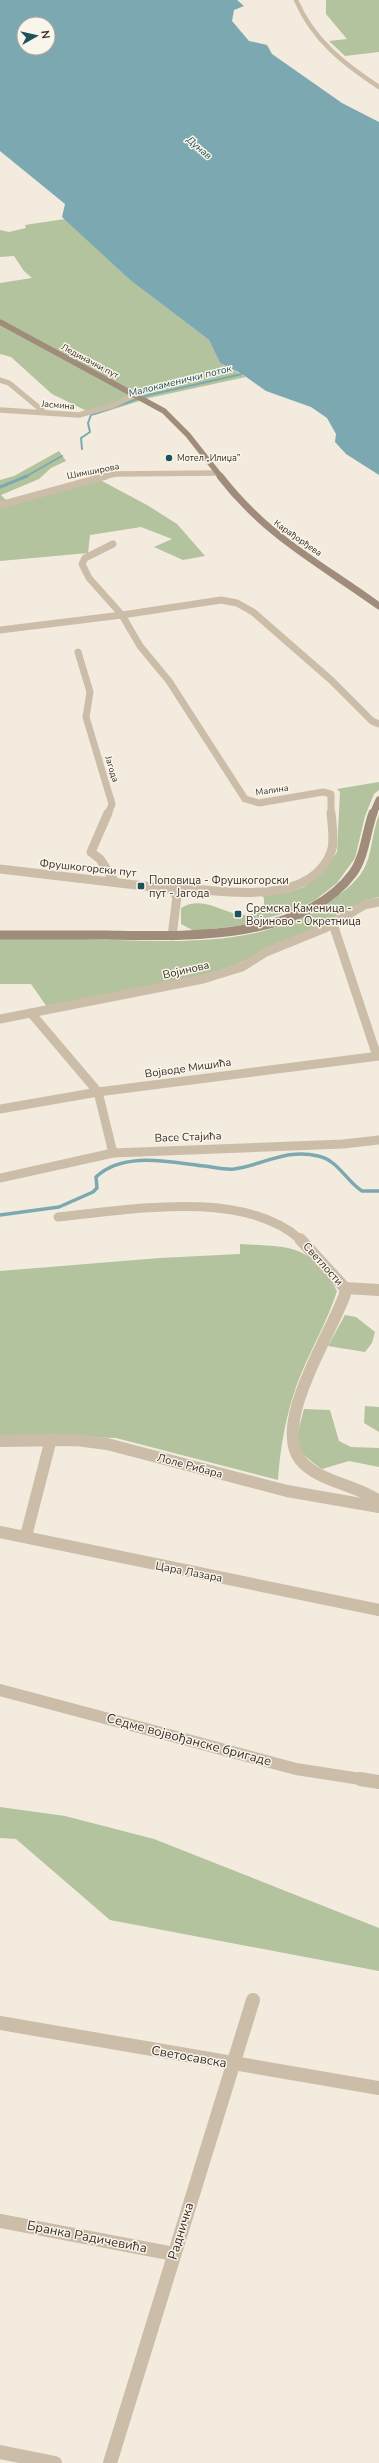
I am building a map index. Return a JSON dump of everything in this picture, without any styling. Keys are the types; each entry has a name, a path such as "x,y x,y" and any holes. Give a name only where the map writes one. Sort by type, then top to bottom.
{"main road":[{"name":"Лединачки пут","path":"0,322 148,402 175,421 217,473"},
{"name":"Карађорђева","path":"217,473 261,523 379,606"},
{"path":"0,935 172,936 212,934 269,924 289,917 330,897 340,888 359,862 368,825 379,800"}],"street":[{"path":"296,0 301,15 321,42 355,71 379,87"},
{"path":"0,380 9,383 44,412"},
{"name":"Јасмина","path":"0,410 44,412 71,416 114,405 136,396"},
{"name":"Шимширова","path":"0,505 78,482 115,474 217,473"},
{"name":"Малина","path":"113,544 85,558 82,564 87,576 114,602 140,646 169,681 245,799 259,803 322,792 331,794 332,851 323,867 307,881 285,890 265,893 192,889"},
{"path":"0,630 122,615 221,600 237,603 267,624 331,680 372,721 379,724"},
{"name":"Јагода","path":"78,652 91,689 91,704 86,717 112,804 91,852 100,859 115,882"},
{"name":"Фрушкогорски пут","path":"0,869 161,886 170,889 177,896"},
{"path":"161,886 192,889"},
{"path":"172,936 177,896 184,891 192,889"},
{"name":"Војинова","path":"0,1019 202,979 242,966 266,952 333,924 364,906 379,902"},
{"path":"333,924 378,1056"},
{"path":"31,1013 98,1092 113,1153"},
{"name":"Војводе Мишића","path":"0,1109 98,1092 378,1056"},
{"name":"Васе Стајића","path":"0,1178 113,1153 343,1144 379,1140"},
{"name":"Светлости","path":"58,1217 196,1207 257,1216 289,1230 345,1288 344,1302 305,1385 291,1429 290,1441 295,1455 316,1473 379,1500"},
{"path":"345,1288 379,1290"},
{"path":"26,1536 51,1439"},
{"name":"Лоле Рибара","path":"0,1440 76,1440 114,1446 287,1491 379,1507"},
{"name":"Цара Лазара","path":"0,1532 26,1536 116,1557 379,1610"},
{"name":"Седме војвођанске бригаде","path":"0,1690 296,1769 379,1782"},
{"name":"Радничка","path":"110,2463 253,2000"},
{"name":"Светосавска","path":"0,2023 379,2088"},
{"name":"Бранка Радичевића","path":"0,2221 174,2254"},
{"path":"0,2452 55,2463"}],"green space":[{"path":"326,0 379,0 379,52 345,56 329,41 347,39 326,14"},
{"path":"65,219 130,280 209,340 220,363 246,377 149,398 95,415 52,394 11,357 0,354 0,283 32,278 24,271 14,256 0,257 0,230 9,232 26,228 25,225"},
{"path":"59,451 66,461 51,468 39,479 1,495 7,501 0,503 0,480 14,476"},
{"path":"100,480 147,505 177,524 205,556 183,560 154,547 172,539 141,527 90,535 88,553 0,561 0,507"},
{"path":"379,782 379,790 374,794 365,816 355,858 337,883 314,901 295,910 244,925 194,931 181,924 181,908 192,904 214,906 235,914 245,915 255,913 264,905 264,898 261,895 285,893 304,887 326,868 337,852 340,792 337,789"},
{"path":"379,815 379,897 363,901 329,921 233,966 202,976 47,1007 31,984 0,984 0,937 144,941 196,940 247,935 296,919 336,897 351,885 360,875 370,854 376,822"},
{"path":"240,1244 285,1248 308,1256 318,1264 337,1291 293,1396 284,1432 278,1480 116,1438 0,1435 0,1271 160,1258 240,1254"},
{"path":"345,1315 356,1317 375,1332 372,1343 365,1352 328,1346"},
{"path":"365,1406 379,1407 379,1432 364,1423"},
{"path":"304,1409 330,1410 339,1441 351,1447 379,1448 379,1467 349,1461 322,1469 312,1462 300,1450 298,1444 299,1430"},
{"path":"0,1807 65,1816 154,1839 379,1928 379,1971 110,1920 16,1839 0,1838"}],"water":[{"name":"Дунав","path":"0,0 237,0 244,6 234,10 232,21 249,41 267,45 272,54 342,103 379,122 379,475 346,454 335,442 336,434 327,418 311,407 266,391 242,374 220,363 209,340 130,280 62,217 65,204 0,151"}],"waterway":[{"name":"Малокаменички поток","path":"82,449 81,438 90,432 88,423 91,415 149,395 242,374"},
{"name":"Малокаменички поток","path":"26,476 62,456"},
{"name":"Малокаменички поток","path":"0,487 26,476"},
{"path":"0,1215 59,1207 93,1192 97,1188 96,1177 107,1169 119,1164 147,1160 234,1169 275,1158 296,1154 307,1154 325,1158 331,1162 362,1191 379,1191"}],"place":[{"name":"Мотел „Илиџа”","path":"169,458"},
{"name":"Поповица - Фрушкогорски пут - Јагода","path":"141,886"},
{"name":"Сремска Каменица - Војиново - Окретница","path":"238,914"}]}
